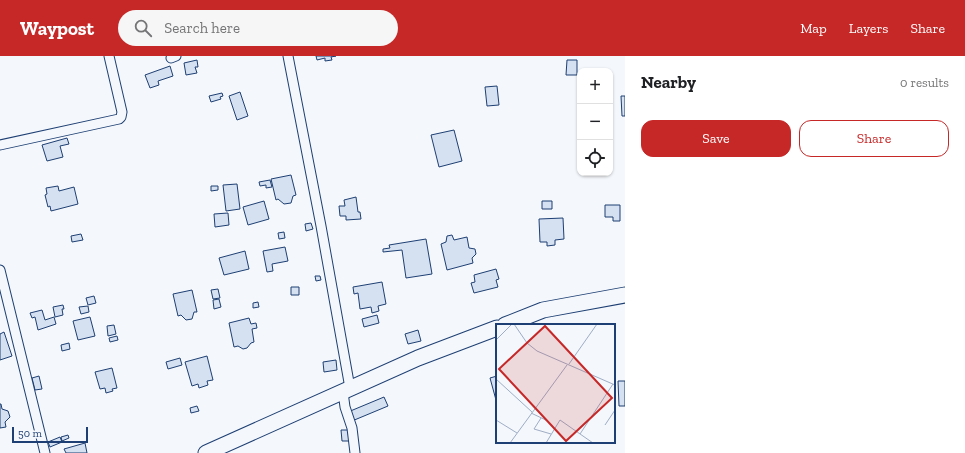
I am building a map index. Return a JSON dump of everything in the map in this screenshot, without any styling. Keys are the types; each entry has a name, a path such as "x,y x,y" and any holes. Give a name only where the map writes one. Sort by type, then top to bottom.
{"highway":[{"path":"508,324 543,310 625,295"},
{"path":"206,453 418,358 496,328"}],"street":[{"path":"0,145 119,119 122,112 109,56"},
{"path":"288,56 321,226 346,390 345,406 352,428 355,453"},
{"path":"0,270 45,453"}],"building":[{"path":"316,56 336,56 331,57 332,60 325,61 325,58 317,60"},
{"path":"197,60 198,67 195,67 197,73 186,75 184,63"},
{"path":"567,60 577,60 577,75 566,75"},
{"path":"170,66 173,76 158,81 159,85 150,88 145,75"},
{"path":"497,86 499,105 487,106 485,87"},
{"path":"240,92 248,116 237,120 229,96"},
{"path":"222,93 223,96 220,97 221,99 211,102 209,96"},
{"path":"621,96 625,96 625,116 622,116"},
{"path":"454,130 462,161 439,167 431,135"},
{"path":"67,138 69,144 60,146 63,157 47,161 42,145"},
{"path":"291,175 296,195 293,196 291,203 284,204 278,199 276,200 271,179"},
{"path":"270,180 272,187 266,188 266,185 260,186 259,182"},
{"path":"237,184 240,209 226,211 223,185"},
{"path":"58,186 59,191 74,187 78,204 51,211 50,206 48,207 45,195 47,194 46,188"},
{"path":"211,186 218,186 218,190 211,191"},
{"path":"356,197 358,212 360,212 361,219 346,220 346,216 340,216 339,206 345,206 344,200"},
{"path":"264,201 269,219 248,225 243,207"},
{"path":"542,201 552,201 552,209 542,209"},
{"path":"605,205 620,205 620,221 613,221 613,217 605,217"},
{"path":"228,213 229,225 215,227 214,214"},
{"path":"563,218 564,239 555,240 555,245 547,246 547,242 540,242 539,219"},
{"path":"311,223 313,229 306,231 305,224"},
{"path":"284,232 285,238 279,239 278,233"},
{"path":"81,234 83,240 72,242 71,236"},
{"path":"452,235 454,240 467,237 469,248 475,249 476,254 472,258 473,263 447,270 441,244 446,242 447,236"},
{"path":"426,239 432,274 406,278 402,250 383,252 383,249 390,248 389,245"},
{"path":"285,247 288,261 272,264 273,271 267,272 263,251"},
{"path":"245,251 249,269 224,275 219,258"},
{"path":"496,269 499,279 496,280 498,287 474,293 471,283 475,282 474,275"},
{"path":"315,276 320,276 321,280 316,281"},
{"path":"382,282 386,304 378,306 379,311 372,313 371,307 360,309 358,293 354,294 353,287"},
{"path":"291,287 299,287 299,295 291,295"},
{"path":"218,289 220,298 213,299 211,290"},
{"path":"192,290 197,312 194,312 192,319 186,320 181,315 178,316 173,294"},
{"path":"94,296 96,303 88,305 86,298"},
{"path":"219,299 221,307 214,309 213,300"},
{"path":"258,302 259,307 253,308 253,303"},
{"path":"63,305 63,315 55,317 53,307"},
{"path":"88,306 89,312 81,314 79,307"},
{"path":"42,310 45,320 54,317 56,324 38,330 35,317 32,318 30,313"},
{"path":"377,315 379,323 364,327 362,319"},
{"path":"90,317 95,336 78,340 73,321"},
{"path":"249,318 251,324 256,323 257,328 252,329 254,342 247,348 243,349 238,346 234,347 229,323"},
{"path":"114,325 116,334 108,336 107,326"},
{"path":"418,330 421,341 408,344 405,334"},
{"path":"4,332 12,356 0,360 0,334"},
{"path":"117,336 118,340 110,342 109,338"},
{"path":"69,343 70,349 62,351 61,345"},
{"path":"207,356 213,380 207,381 208,385 199,388 198,384 192,386 185,362"},
{"path":"180,358 182,365 168,369 166,362"},
{"path":"336,360 337,370 324,372 323,362"},
{"path":"112,368 117,388 106,393 105,388 100,389 95,372"},
{"path":"39,376 42,389 35,390 32,378"},
{"path":"496,376 496,400 490,378"},
{"path":"618,381 625,381 625,406 619,406"},
{"path":"384,397 388,406 352,421 348,412"},
{"path":"0,404 2,409 8,411 10,417 5,422 6,427 0,428"},
{"path":"197,406 199,411 191,413 190,408"},
{"path":"341,430 348,430 349,441 342,441"},
{"path":"68,435 69,438 62,441 61,437"},
{"path":"60,437 62,442 50,447 48,442"},
{"path":"85,443 87,453 66,453 64,449"}]}
